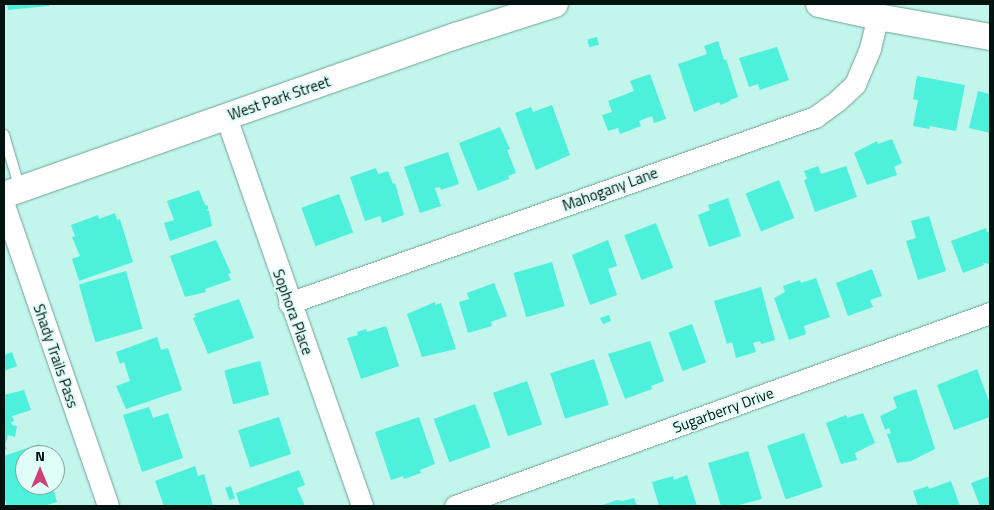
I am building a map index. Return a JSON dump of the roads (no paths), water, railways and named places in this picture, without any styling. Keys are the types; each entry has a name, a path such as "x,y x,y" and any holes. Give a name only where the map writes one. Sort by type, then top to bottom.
{"street":[{"name":"West Park Street","path":"9,197 226,117 555,4"},
{"path":"819,4 878,17 990,37"},
{"name":"Mahogany Lane","path":"289,303 815,116 837,101 855,84 870,48 878,17"},
{"name":"Sophora Place","path":"226,117 289,303 362,506"},
{"name":"Shady Trails Pass","path":"9,197 108,506"},
{"name":"Sugarberry Drive","path":"455,506 990,313"}],"lane":[{"path":"4,134 9,197"}]}
